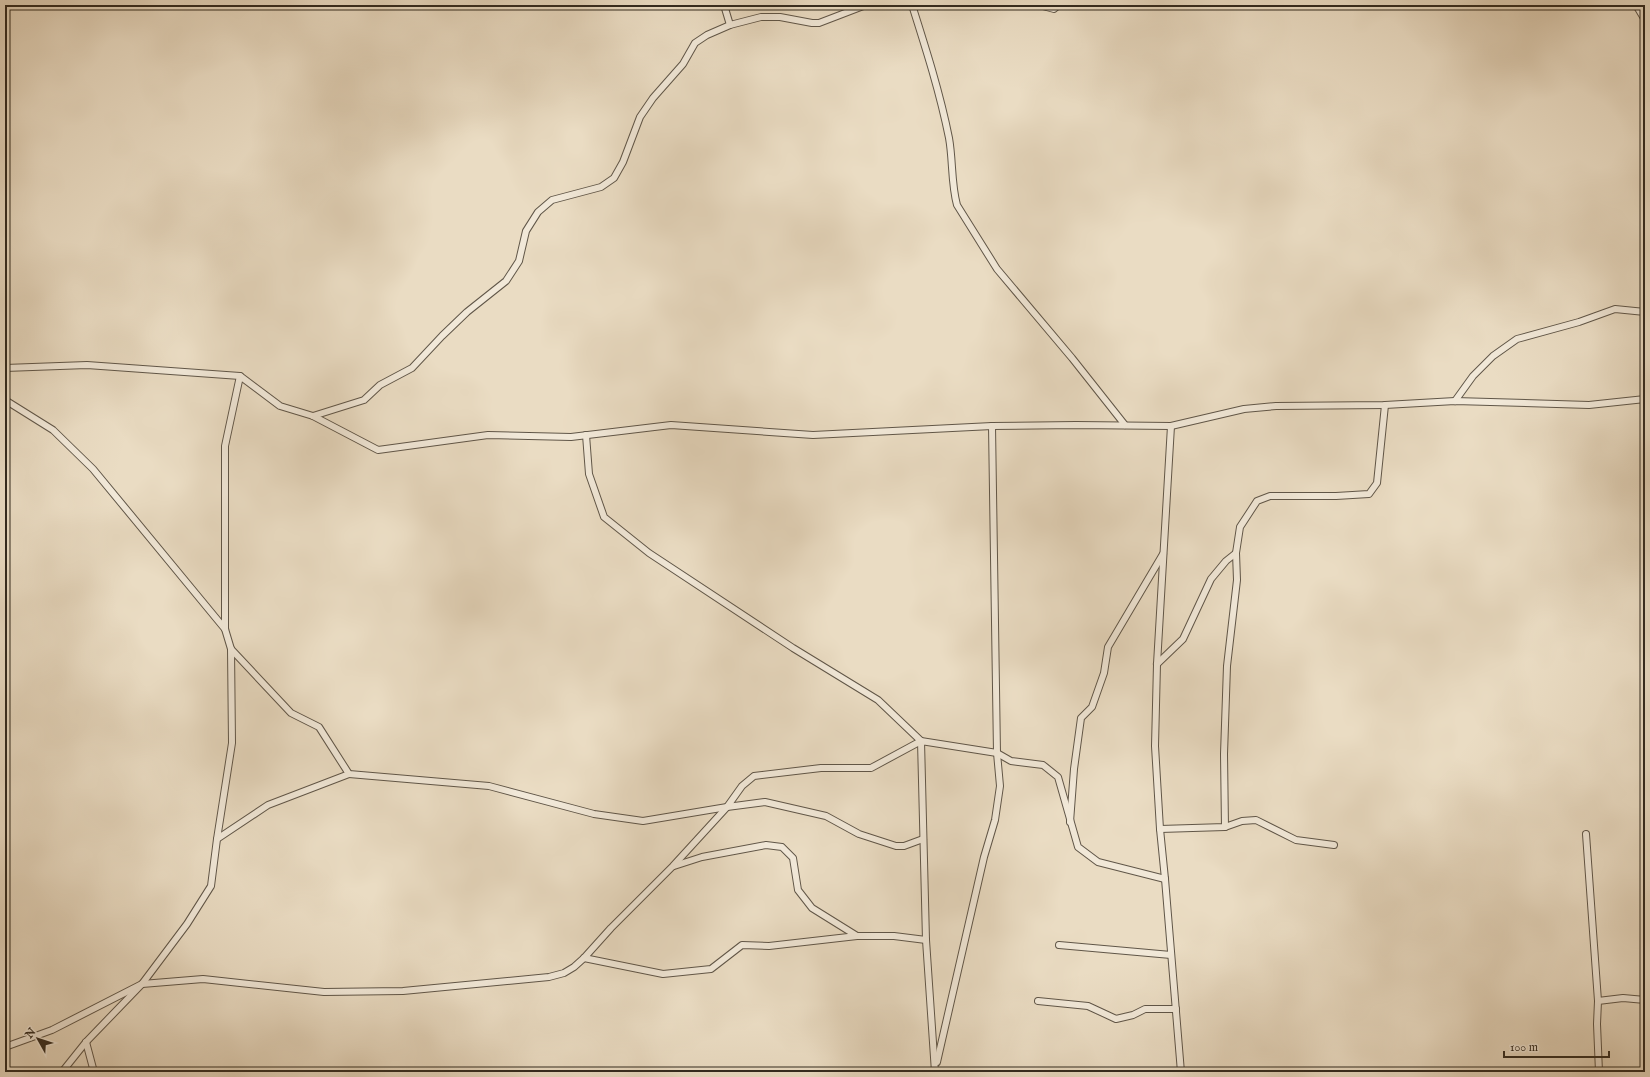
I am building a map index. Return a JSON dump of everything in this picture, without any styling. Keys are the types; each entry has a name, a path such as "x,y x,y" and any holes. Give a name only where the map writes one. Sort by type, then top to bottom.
{"street":[{"path":"724,5 730,25"},
{"path":"313,416 364,400 380,385 412,368 467,312 506,282 519,261 526,231 538,212 552,200 601,187 614,178 623,162 640,117 653,98 683,64 695,43 707,35 730,25 761,17 780,17 819,23 866,5"},
{"path":"912,5 927,51 948,136 954,194 957,205 997,269 1072,358 1125,425"},
{"path":"1039,5 1054,9 1059,5"},
{"path":"1636,5 1645,20"},
{"path":"1455,401 1473,376 1493,356 1517,339 1579,322 1615,309 1645,312"},
{"path":"5,368 87,365 240,376 280,406 313,416 378,450 488,435 571,437 671,425 814,435 992,426 1171,426 1252,408 1276,406 1385,405 1455,401 1589,405 1645,400"},
{"path":"62,1072 86,1042 142,984 187,924 211,886 232,743 230,649 225,629 225,446 240,376"},
{"path":"5,400 52,430 93,469 225,629"},
{"path":"1225,827 1224,754 1227,666 1237,580 1236,553 1240,528 1257,501 1270,496 1369,494 1377,483 1385,405"},
{"path":"935,1071 984,857 995,820 1000,786 997,753 992,426"},
{"path":"1171,426 1157,664 1155,746 1160,829 1181,1072"},
{"path":"586,435 589,474 604,517 648,553 793,648 878,700 921,742 926,940 935,1071"},
{"path":"1070,822 1074,769 1081,718 1092,707 1104,673 1108,647 1164,552"},
{"path":"1157,664 1183,639 1210,579 1226,561 1236,553"},
{"path":"230,649 291,713 319,727 349,774"},
{"path":"5,1047 52,1030 142,984 202,980 324,992 403,991 549,977 564,973 584,958 611,928 673,866 727,807 742,786 754,776 821,768 871,768 921,742 997,753 1011,761 1043,765 1058,777 1078,847 1098,862 1165,879"},
{"path":"217,839 268,805 349,774 489,786 594,814 643,821 765,802 826,816 859,834 896,846 904,846 923,839"},
{"path":"1160,829 1225,827 1242,821 1256,820 1296,840 1334,845"},
{"path":"1586,834 1598,1001 1597,1024 1599,1072"},
{"path":"673,866 702,857 766,845 782,847 793,858 798,890 812,908 856,936"},
{"path":"584,958 663,974 711,969 742,945 769,946 856,936 894,936 926,940"},
{"path":"1059,945 1171,955"},
{"path":"1598,1001 1622,998 1645,1000"},
{"path":"1038,1001 1088,1006 1116,1019 1133,1015 1145,1009 1176,1009"},
{"path":"86,1042 94,1072"},
{"path":"1237,1072 1241,1072"}]}
